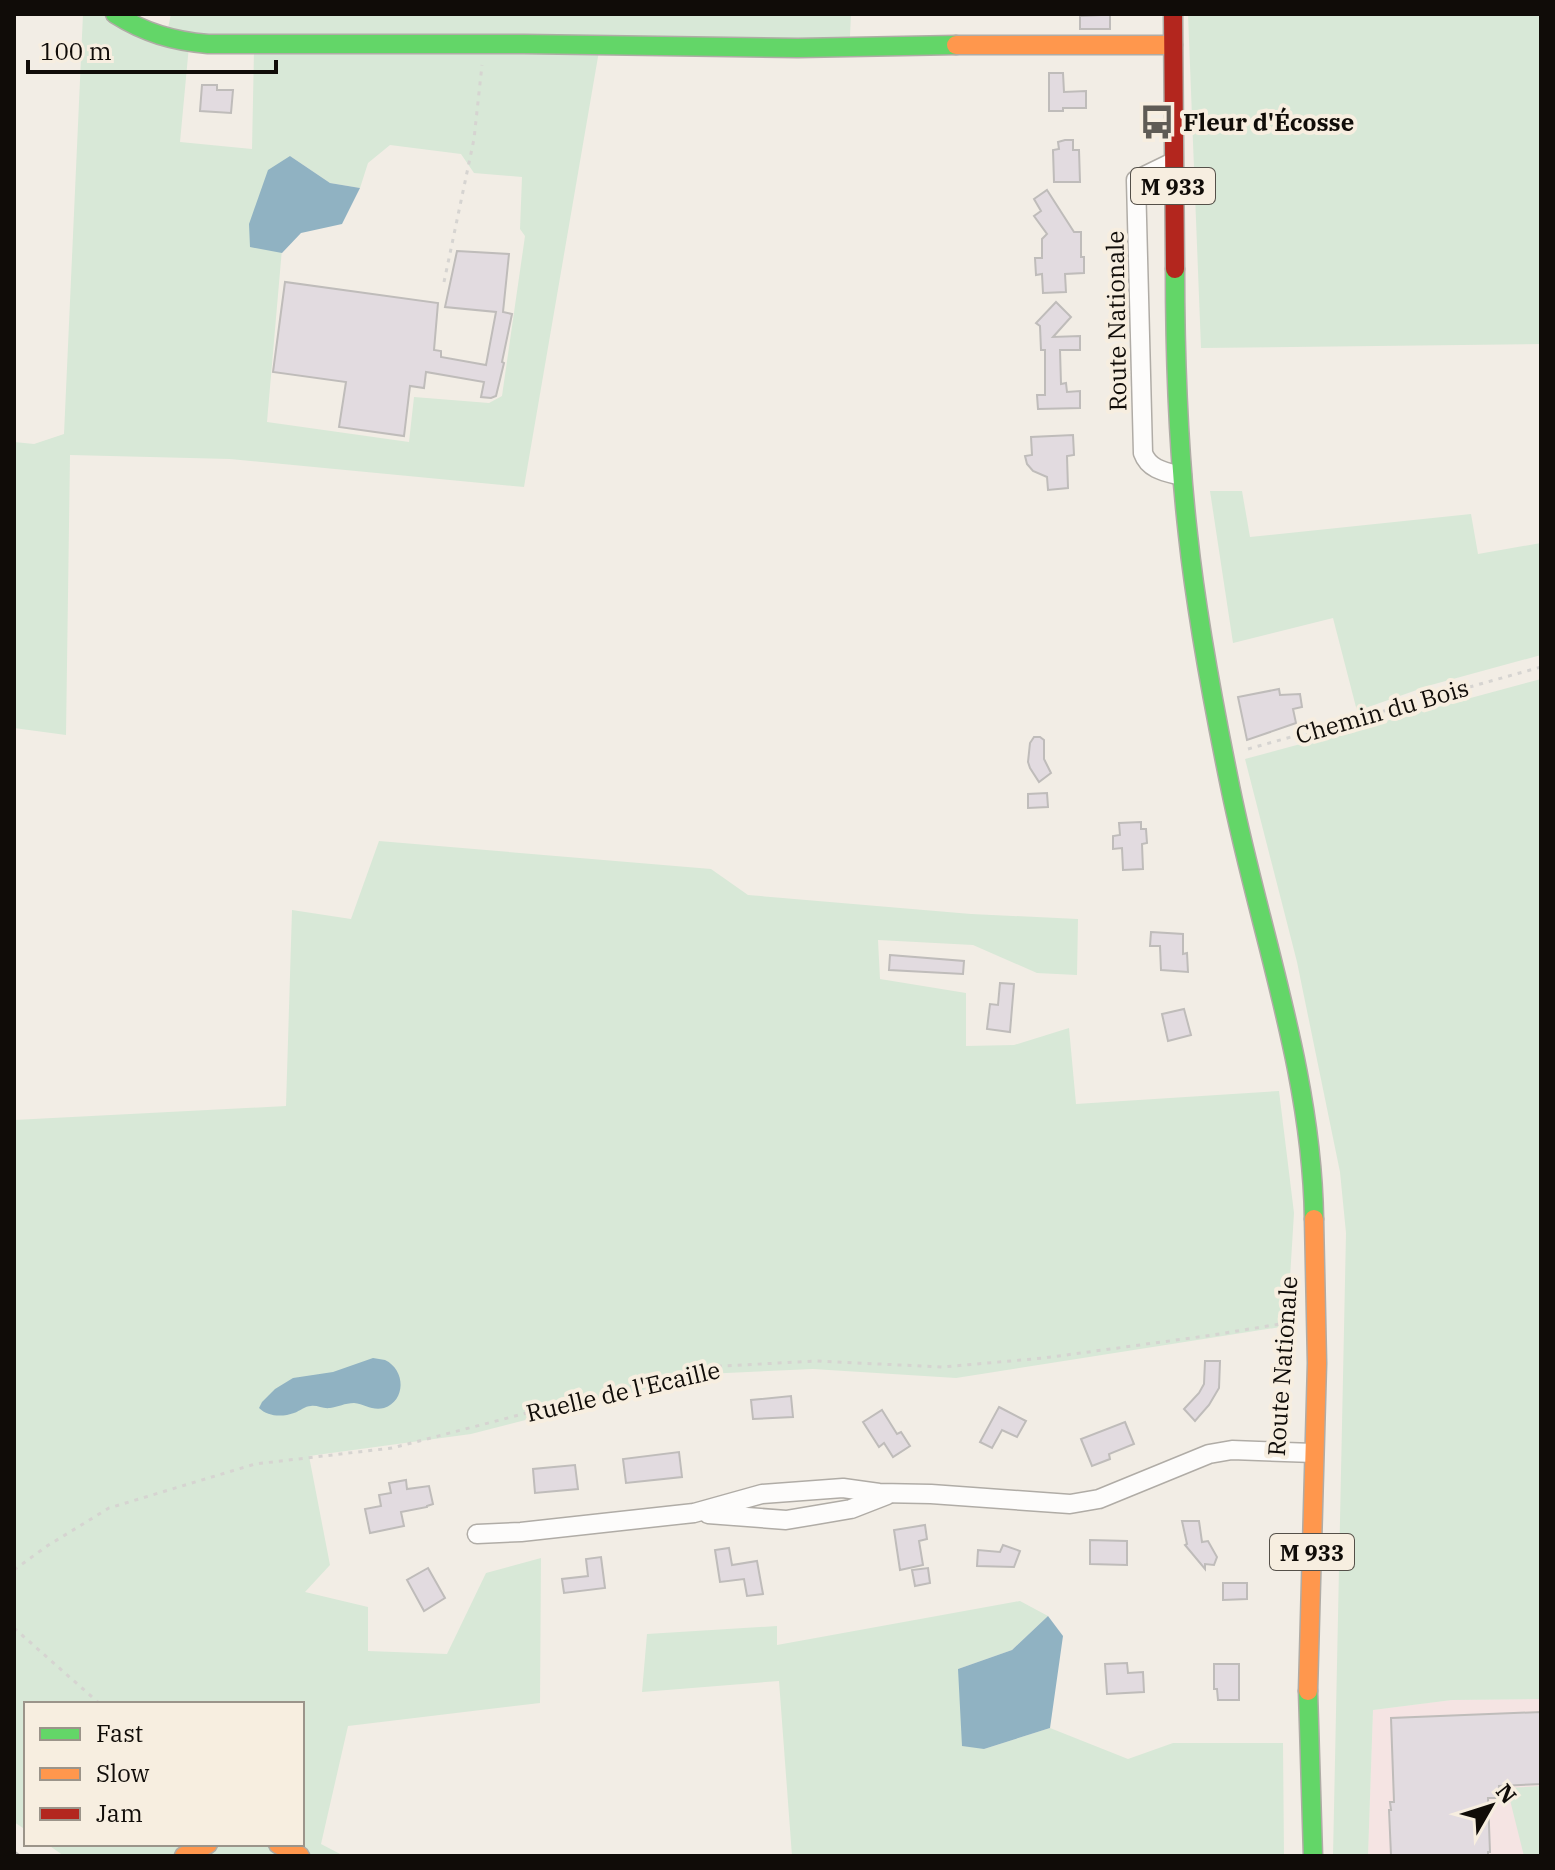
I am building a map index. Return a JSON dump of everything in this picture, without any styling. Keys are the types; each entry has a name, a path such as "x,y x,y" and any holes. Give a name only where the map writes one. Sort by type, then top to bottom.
{"main road":[{"path":"115,14 154,36 192,43 798,48 1173,45"},
{"name":"M 933","path":"1173,14 1175,336 1188,536 1223,755 1299,1076 1311,1170 1314,1248"},
{"name":"Route Nationale","path":"1313,1856 1308,1708 1307,1453 1301,1397 1314,1248"},
{"name":"Route Nationale","path":"1298,1856 1293,1709 1307,1453 1317,1348 1314,1248"},
{"path":"184,1856 204,1846"},
{"path":"282,1846 300,1856"}],"street":[{"name":"Route Nationale","path":"1173,162 1136,180 1143,453 1151,466 1182,476"},
{"path":"477,1534 694,1513 762,1494 843,1488 889,1494 1070,1504 1099,1499 1209,1454 1232,1450 1307,1453"},
{"path":"694,1513 786,1520 851,1509 889,1494"}],"path":[{"path":"444,282 474,139 483,44"},
{"name":"Chemin du Bois","path":"1223,755 1541,667"},
{"name":"Ruelle de l'Ecaille","path":"14,1570 109,1508 255,1464 392,1448 704,1367 816,1361 942,1367 1044,1358 1213,1335 1307,1318"},
{"path":"14,1628 98,1702"}],"shaded area":[{"path":"1541,1699 1541,1856 1368,1856 1373,1710 1452,1700"}],"green space":[{"path":"83,14 122,14 167,33 171,14 851,14 849,57 599,51 524,487 230,459 70,455 66,735 14,728 14,442 34,444 64,434","holes":["190,35 254,50 252,149 180,142","390,145 461,154 474,173 522,177 520,229 525,236 502,396 489,403 414,397 409,442 267,422 290,156 330,183 360,188 368,163"]},
{"path":"1188,14 1541,14 1541,344 1201,348"},
{"path":"1210,491 1242,491 1250,537 1471,514 1478,554 1541,543 1541,655 1431,685 1357,711 1333,618 1233,643"},
{"path":"1541,679 1541,1699 1452,1700 1373,1710 1368,1856 1333,1856 1346,1233 1340,1172 1297,962 1245,759"},
{"path":"379,841 711,869 748,895 971,914 1078,919 1077,975 1037,973 973,945 878,940 880,979 966,993 966,1046 1014,1045 1069,1028 1076,1104 1279,1091 1294,1213 1287,1326 956,1378 813,1369 705,1374 471,1434 309,1456 330,1565 305,1592 368,1607 368,1651 447,1654 486,1573 541,1558 540,1703 348,1726 321,1844 344,1856 64,1856 50,1846 304,1846 304,1702 24,1702 24,1829 14,1822 14,1120 286,1106 292,910 351,919"},
{"path":"1020,1601 1048,1616 1012,1650 958,1669 984,1749 1050,1728 1128,1759 1173,1743 1283,1743 1284,1856 792,1856 779,1681 642,1692 647,1634 777,1626 777,1645"},
{"path":"1541,1786 1541,1856 1524,1856 1507,1788"}],"water":[{"path":"290,156 330,183 360,188 342,224 301,233 282,253 250,247 249,224 268,170"},
{"path":"373,1358 392,1365 400,1378 400,1392 384,1408 354,1403 330,1408 311,1406 280,1416 259,1408 275,1389 293,1378 333,1372"},
{"path":"1048,1616 1063,1636 1050,1728 984,1749 962,1746 958,1669 1012,1650"}],"building":[{"path":"1110,15 1110,29 1080,29 1080,16"},
{"path":"1049,73 1063,73 1064,92 1086,91 1086,108 1049,111"},
{"path":"202,85 217,85 217,90 233,90 231,113 200,111"},
{"path":"1073,140 1073,150 1079,150 1080,182 1054,182 1053,150 1059,149 1058,142"},
{"path":"1047,190 1074,232 1081,232 1084,273 1065,274 1066,292 1043,293 1042,274 1036,275 1035,258 1042,258 1042,239 1047,234 1034,216 1041,211 1034,199"},
{"path":"457,251 509,254 503,312 512,314 496,396 481,397 484,382 426,372 424,388 410,386 404,436 339,427 346,382 273,372 285,282 438,303 434,350 441,351 441,357 486,365 496,312 445,307"},
{"path":"1056,302 1071,317 1053,337 1080,336 1080,350 1060,350 1061,384 1066,383 1067,392 1080,391 1080,408 1038,409 1037,395 1045,395 1045,350 1041,350 1040,326 1036,323"},
{"path":"1073,435 1074,455 1067,456 1068,488 1048,490 1047,477 1033,471 1027,464 1025,456 1032,455 1031,437"},
{"path":"1279,689 1280,695 1300,694 1302,707 1293,709 1296,723 1247,740 1238,697"},
{"path":"1034,737 1044,740 1044,759 1051,773 1039,782 1028,762 1030,743"},
{"path":"1047,793 1048,807 1028,808 1028,794"},
{"path":"1141,822 1141,829 1146,829 1147,843 1142,844 1143,869 1123,870 1122,848 1113,849 1113,836 1120,835 1119,823"},
{"path":"1151,932 1183,934 1183,954 1187,953 1188,972 1161,970 1160,946 1150,946"},
{"path":"890,955 964,961 963,974 889,970"},
{"path":"1000,983 1014,984 1010,1032 987,1029 990,1004 998,1005"},
{"path":"1184,1009 1191,1035 1168,1041 1162,1014"},
{"path":"1205,1361 1220,1361 1219,1388 1195,1421 1184,1409 1204,1384"},
{"path":"791,1396 793,1417 753,1419 751,1400"},
{"path":"999,1407 1026,1421 1017,1437 1002,1430 992,1448 980,1442"},
{"path":"882,1410 897,1434 901,1432 910,1446 893,1457 884,1443 879,1447 863,1422"},
{"path":"1125,1422 1134,1444 1109,1454 1110,1459 1092,1466 1081,1439"},
{"path":"679,1452 682,1477 626,1483 623,1459"},
{"path":"575,1465 578,1489 535,1493 533,1469"},
{"path":"406,1480 407,1489 429,1486 433,1504 401,1512 404,1526 370,1533 365,1509 381,1506 379,1495 391,1493 389,1483"},
{"path":"1182,1521 1199,1521 1202,1542 1208,1541 1217,1557 1214,1565 1205,1564 1205,1569 1185,1545"},
{"path":"925,1525 927,1539 919,1541 923,1565 900,1570 894,1530"},
{"path":"1090,1540 1127,1541 1127,1565 1090,1564"},
{"path":"1003,1545 1020,1551 1014,1567 977,1566 978,1550 1000,1552"},
{"path":"729,1548 732,1565 757,1561 763,1594 747,1596 744,1579 720,1582 715,1550"},
{"path":"601,1557 605,1588 564,1593 562,1579 588,1576 586,1559"},
{"path":"428,1568 445,1598 424,1611 407,1580"},
{"path":"928,1568 930,1583 915,1586 912,1570"},
{"path":"1223,1583 1247,1583 1247,1599 1223,1600"},
{"path":"1127,1663 1128,1673 1143,1672 1144,1692 1107,1694 1105,1664"},
{"path":"1214,1664 1239,1664 1239,1700 1218,1700 1217,1689 1214,1689"},
{"path":"1541,1712 1541,1784 1499,1786 1500,1798 1488,1798 1488,1856 1391,1855 1389,1810 1390,1802 1394,1802 1391,1718"}],"railway":[{"path":"14,1853 18,1856"}],"traffic: fast":[{"path":"115,14 160,35 208,44 798,48 956,45"},
{"path":"1175,269 1179,436 1196,598 1230,786 1294,1055 1311,1164 1314,1219"},
{"path":"1308,1691 1313,1856"}],"traffic: slow":[{"path":"956,45 1173,45"},
{"path":"1308,1691 1317,1363 1314,1219"},
{"path":"184,1856 204,1846"},
{"path":"282,1846 300,1856"}],"traffic: jam":[{"path":"1173,14 1175,269"}],"place":[{"name":"Fleur d'Écosse","path":"1157,122"}]}
